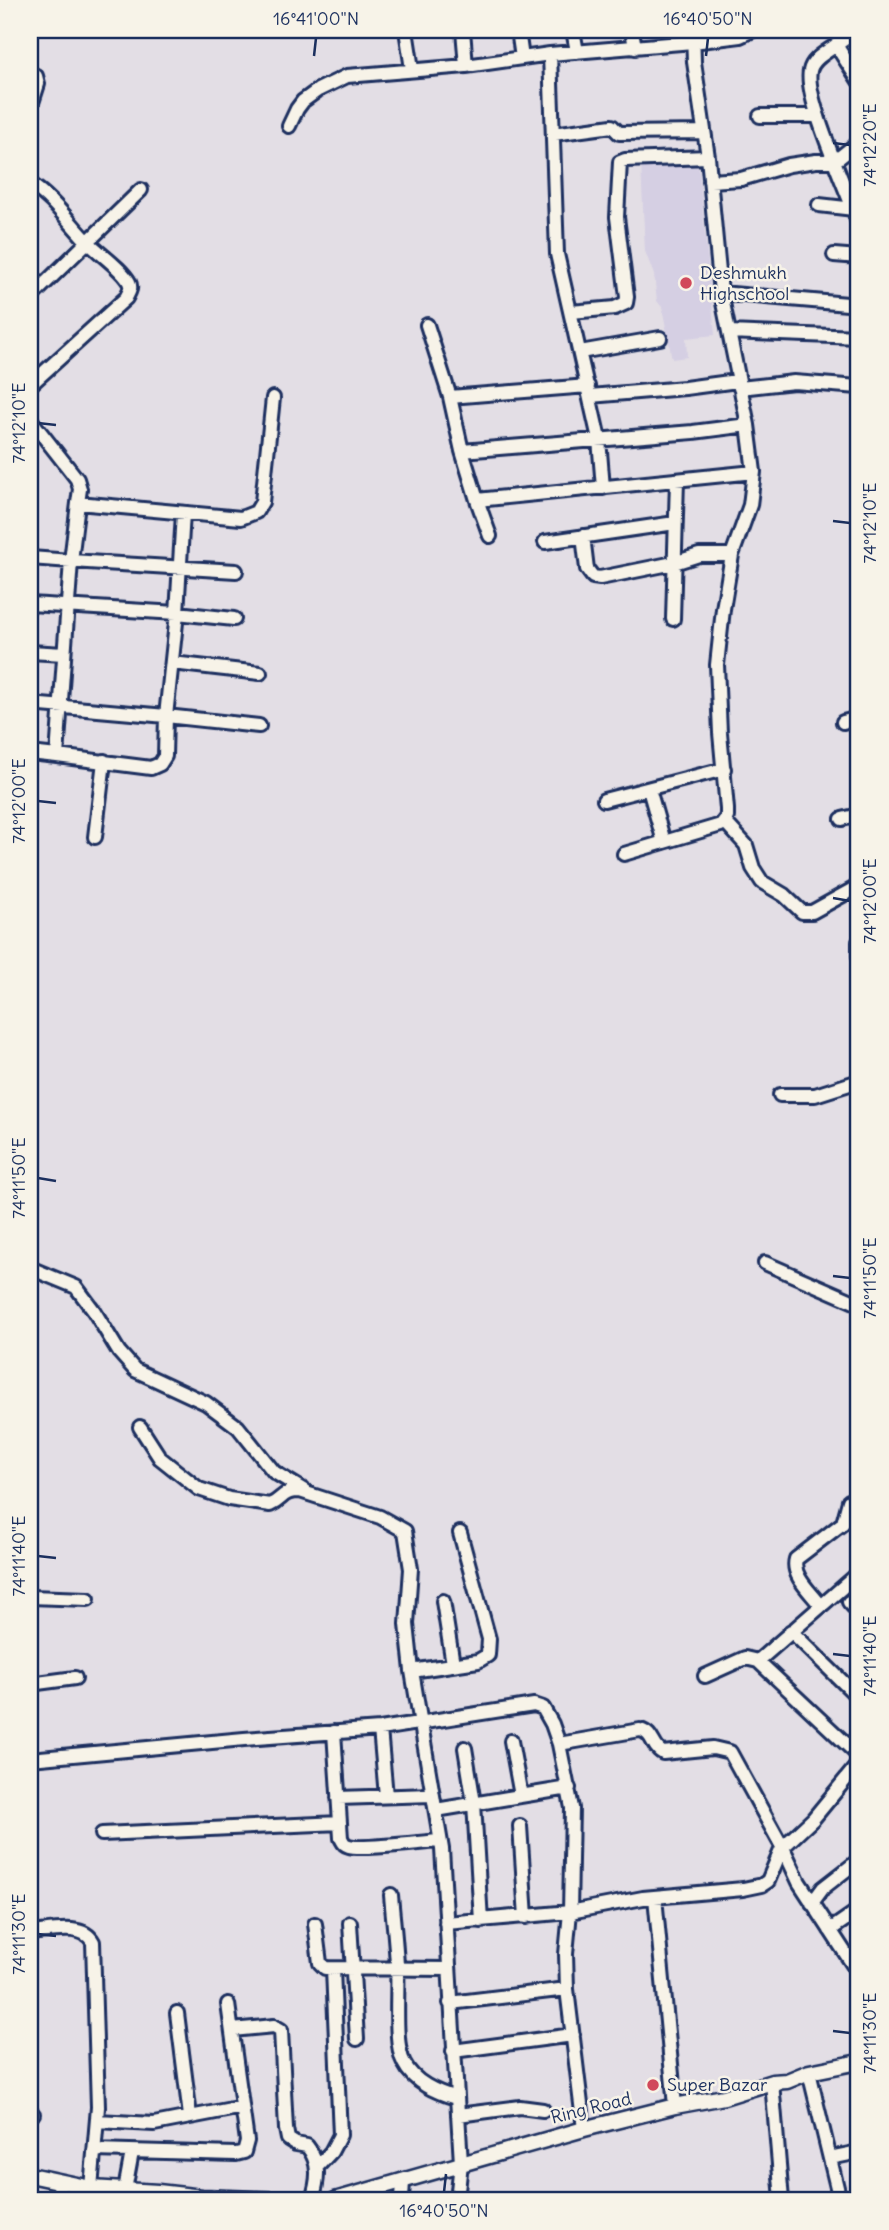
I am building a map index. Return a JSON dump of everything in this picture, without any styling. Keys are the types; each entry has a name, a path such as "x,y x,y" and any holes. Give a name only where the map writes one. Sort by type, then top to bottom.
{"main road":[{"name":"Ring Road","path":"340,2200 584,2129 675,2106 724,2097 772,2082 787,2081 809,2072 859,2062"},
{"path":"30,2175 91,2188 158,2196 283,2200"}],"street":[{"path":"406,30 412,69"},
{"path":"463,30 466,66"},
{"path":"519,30 522,58"},
{"path":"573,30 577,52"},
{"path":"632,30 635,48"},
{"path":"289,125 303,102 334,81 347,76 466,66 550,54 635,48 693,36 753,30"},
{"path":"857,30 814,62 809,76 817,116 859,225"},
{"path":"624,855 721,825 725,822 727,809 717,665 732,555 750,505 754,472 748,425 722,293 693,36"},
{"path":"836,45 859,81"},
{"path":"550,54 557,254 599,439 603,488"},
{"path":"30,72 36,76 38,84 30,108"},
{"path":"760,116 817,116"},
{"path":"554,134 612,126 619,133 704,132"},
{"path":"710,181 741,179 789,165 835,161 859,142"},
{"path":"571,312 615,308 626,303 617,217 620,162 708,157"},
{"path":"30,184 55,205 87,241 123,275 130,283 131,290 126,298 30,385"},
{"path":"30,298 141,190"},
{"path":"819,205 854,209"},
{"path":"834,256 859,257"},
{"path":"722,293 859,305"},
{"path":"427,325 450,397 462,451 490,536"},
{"path":"729,331 859,337"},
{"path":"580,352 660,338"},
{"path":"450,397 794,382 859,387"},
{"path":"78,503 240,518 256,512 262,502 273,398"},
{"path":"30,419 77,479 80,489 71,561 57,755"},
{"path":"462,451 748,425"},
{"path":"477,500 754,472"},
{"path":"673,619 677,480"},
{"path":"30,754 57,755 151,768 160,764 165,756 183,513"},
{"path":"545,542 675,523"},
{"path":"583,537 587,569 593,577 600,578 674,563 699,555 732,555"},
{"path":"30,558 236,571"},
{"path":"30,604 234,619"},
{"path":"30,652 64,653"},
{"path":"172,663 260,673"},
{"path":"30,704 259,726"},
{"path":"843,722 859,718"},
{"path":"95,836 104,761"},
{"path":"604,800 724,769"},
{"path":"649,789 664,842"},
{"path":"842,819 859,815"},
{"path":"725,822 746,845 753,868 762,882 784,895 802,912 812,912 859,886"},
{"path":"859,942 859,956"},
{"path":"780,1095 815,1095 859,1081"},
{"path":"765,1262 859,1304"},
{"path":"30,1268 76,1287 119,1352 135,1370 206,1403 237,1427 274,1472 310,1494 380,1517 405,1531 411,1569 407,1624 412,1671 440,1841 461,2163 457,2200"},
{"path":"139,1427 160,1458 208,1493 270,1505 289,1491 310,1494"},
{"path":"821,1606 796,1573 794,1564 796,1559 843,1523 849,1501"},
{"path":"412,1671 468,1663 488,1655 490,1645 460,1533"},
{"path":"758,1661 859,1573"},
{"path":"30,1597 88,1599"},
{"path":"443,1601 453,1664"},
{"path":"849,1602 859,1613"},
{"path":"791,1632 859,1698"},
{"path":"705,1675 745,1658 758,1661 859,1756"},
{"path":"30,1684 75,1678"},
{"path":"30,1759 380,1729 534,1705 543,1708 559,1744 572,1808 567,1989 584,2129"},
{"path":"380,1729 386,1796"},
{"path":"559,1744 640,1730 649,1734 658,1751 663,1753 713,1748 730,1752 799,1882 857,1967"},
{"path":"334,1732 343,1842 353,1847 440,1841"},
{"path":"511,1741 521,1797"},
{"path":"465,1748 474,1802 481,1921"},
{"path":"446,1923 526,1917 654,1897 757,1888 768,1881 782,1848 813,1819 859,1763"},
{"path":"436,1810 569,1788"},
{"path":"338,1798 432,1795"},
{"path":"102,1834 340,1823"},
{"path":"520,1826 526,1917"},
{"path":"812,1903 823,1888 859,1860"},
{"path":"391,1895 399,2042 405,2066 427,2087 456,2098"},
{"path":"654,1897 675,2106"},
{"path":"830,1930 859,1910"},
{"path":"350,1923 358,2039"},
{"path":"315,1924 320,1963 325,1968 449,1969"},
{"path":"30,1933 74,1930 89,1935 93,1942 97,2121 91,2188"},
{"path":"317,2167 337,2144 340,2135 333,1969"},
{"path":"450,2003 567,1989"},
{"path":"94,2150 236,2154 244,2152 247,2141 228,2004"},
{"path":"177,2014 190,2116"},
{"path":"232,2030 274,2026 281,2030 284,2120 288,2138 296,2144 307,2146 315,2157 317,2183 312,2200"},
{"path":"453,2051 573,2035"},
{"path":"809,2072 840,2200"},
{"path":"772,2082 782,2200"},
{"path":"97,2121 143,2125 242,2107"},
{"path":"458,2115 520,2107 543,2110"},
{"path":"125,2190 132,2152"},
{"path":"830,2158 859,2152"},
{"path":"402,2200 403,2180"},
{"path":"58,2200 60,2182"}],"shaded area":[{"path":"692,162 699,169 715,335 686,338 687,357 672,359 662,307 657,301 654,275 645,251 641,164"}],"place":[{"name":"Deshmukh Highschool","path":"686,283"},
{"name":"Super Bazar","path":"653,2085"}]}
